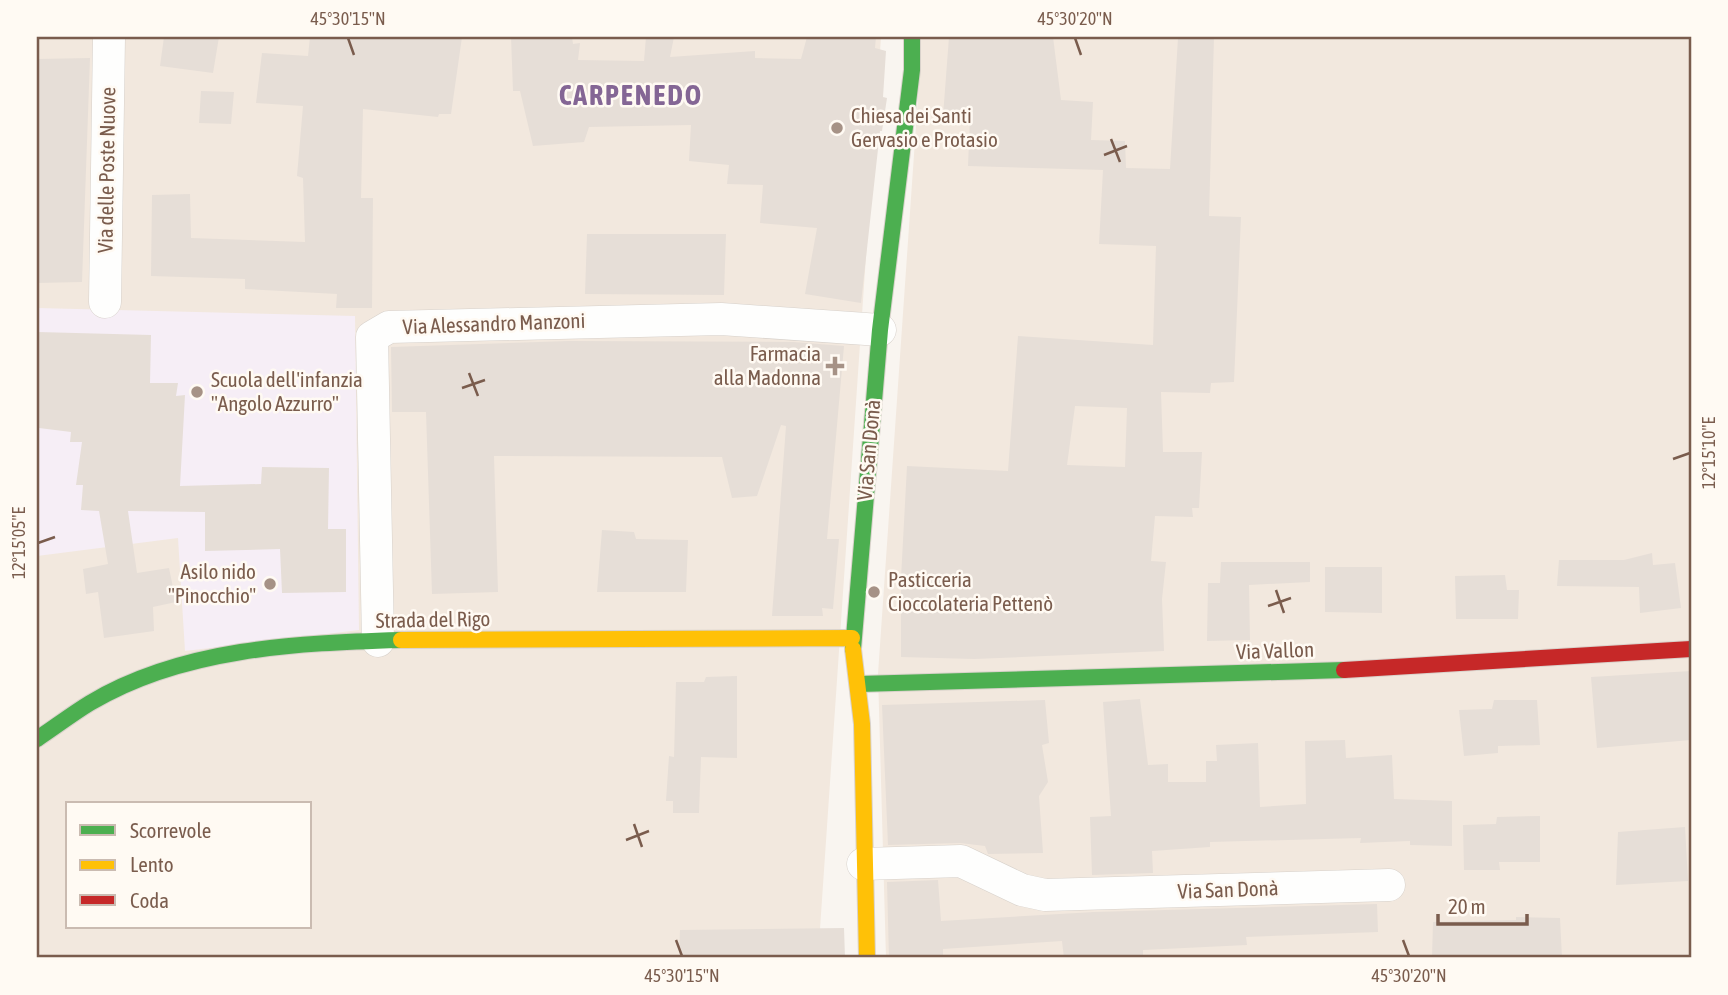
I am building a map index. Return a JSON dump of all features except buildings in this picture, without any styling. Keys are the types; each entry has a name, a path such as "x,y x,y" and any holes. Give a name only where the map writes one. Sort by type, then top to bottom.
{"street":[{"name":"Via delle Poste Nuove","path":"105,302 109,37"},
{"name":"Via San Donà","path":"867,958 859,684 852,638 880,330 912,70 912,37"},
{"name":"Via Alessandro Manzoni","path":"378,640 372,337 389,327 721,319 880,330"},
{"name":"Strada del Rigo","path":"37,739 70,714 121,686 178,665 226,653 378,640 852,638"},
{"name":"Via Vallon","path":"859,684 1370,670 1691,649"},
{"name":"Via San Donà","path":"863,863 961,862 1021,890 1045,895 1389,885"}],"shaded area":[{"path":"37,37 881,37 818,958 37,958"},
{"path":"918,37 1691,37 1691,958 886,958 878,674 920,68"},
{"name":"Scuola dell'infanzia \"Angolo Azzurro\"","path":"37,308 355,316 359,630 185,651 178,538 37,556"}],"traffic: fast":[{"path":"853,649 880,330 912,70 912,37"},
{"path":"37,739 90,703 163,670 241,652 321,643 401,640"},
{"path":"859,684 1344,670"}],"traffic: slow":[{"path":"401,640 852,638"},
{"path":"853,649 862,724 867,958"}],"traffic: jam":[{"path":"1344,670 1691,649"}],"place":[{"name":"Chiesa dei Santi Gervasio e Protasio","path":"837,128"},
{"name":"Farmacia alla Madonna","path":"835,366"},
{"name":"Scuola dell'infanzia \"Angolo Azzurro\"","path":"197,392"},
{"name":"Asilo nido \"Pinocchio\"","path":"270,584"},
{"name":"Pasticceria Cioccolateria Pettenò","path":"874,592"}],"district":[{"name":"CARPENEDO","path":"631,95"}]}
